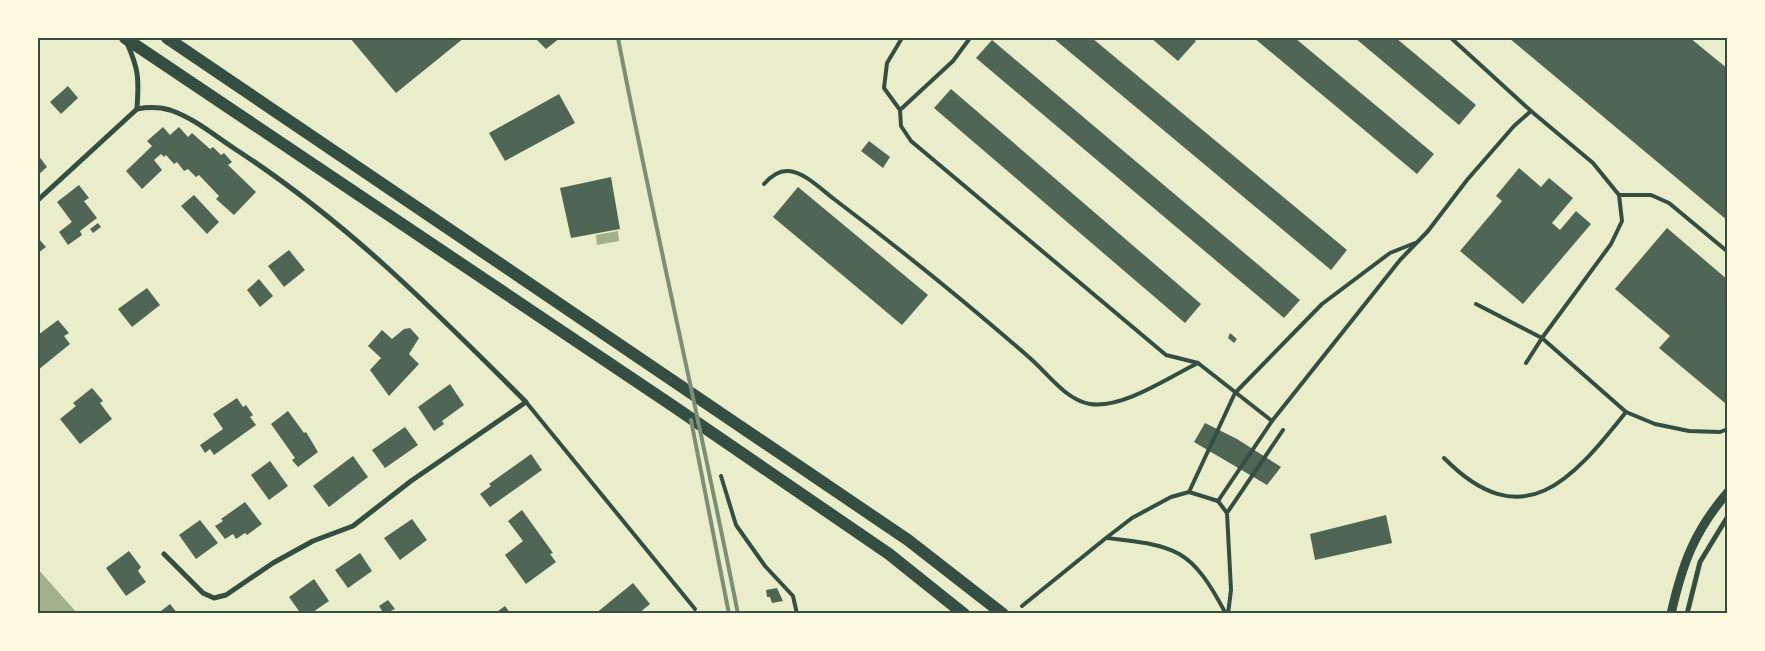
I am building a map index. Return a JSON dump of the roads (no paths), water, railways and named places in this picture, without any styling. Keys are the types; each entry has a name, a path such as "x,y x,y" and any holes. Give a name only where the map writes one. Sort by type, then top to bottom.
{"main road":[{"path":"125,38 404,223 889,554 964,614"},
{"path":"173,39 415,206 900,535 1003,614"}],"street":[{"path":"125,38 137,66 139,78 137,109"},
{"path":"38,200 137,109 149,107 169,110 183,116 259,164 390,267 526,402 411,481 353,526 313,541 273,563 226,595 214,598 203,594 164,554"},
{"path":"1671,614 1678,580 1700,528 1728,492"},
{"path":"1687,614 1688,601 1700,562 1728,516"}],"lane":[{"path":"902,38 887,63 884,88 900,110 901,126 911,141 1166,355 1198,363 1272,421"},
{"path":"900,110 953,61 970,38"},
{"path":"1452,38 1531,111 1593,163 1619,195 1622,221 1612,244 1542,338 1526,363"},
{"path":"1218,501 1272,421 1400,260 1428,232 1466,180 1514,126 1531,111"},
{"path":"764,184 778,172 790,170 807,179 853,213 1032,359 1070,396 1089,404 1105,404 1122,400 1198,363"},
{"path":"1619,195 1650,195 1669,203 1728,252"},
{"path":"1189,492 1235,392 1322,304 1390,253 1418,242"},
{"path":"1476,304 1542,338 1626,412 1655,424 1689,431 1728,430"},
{"path":"526,402 694,609"},
{"path":"1444,458 1474,484 1493,493 1527,497 1543,493 1577,468 1596,450 1626,412"},
{"path":"1227,512 1283,430"},
{"path":"721,476 736,525 764,566 793,596 797,614"},
{"path":"1022,606 1132,518 1172,497 1189,492 1218,501 1227,512 1231,590 1227,614"},
{"path":"1106,538 1164,546 1186,556 1211,586 1227,614"}],"railway":[{"path":"618,38 738,614"},
{"path":"691,420 729,614"}]}
